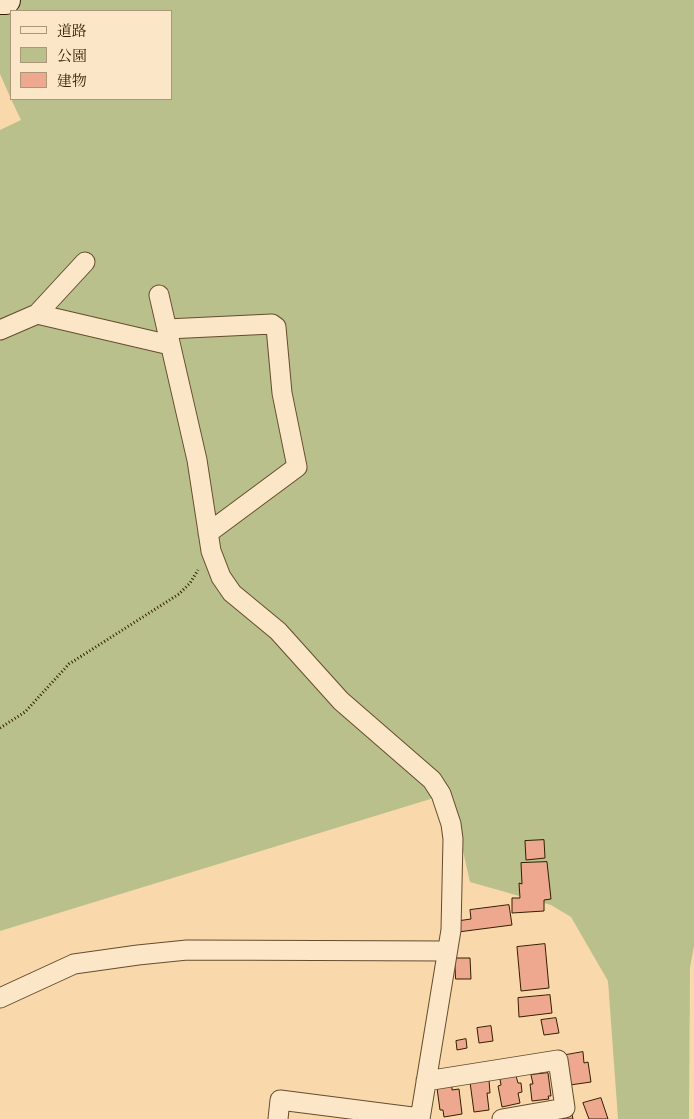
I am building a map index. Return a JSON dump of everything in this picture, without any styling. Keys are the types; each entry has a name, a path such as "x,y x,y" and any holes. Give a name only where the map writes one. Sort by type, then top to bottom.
{"street":[{"path":"0,0 6,0"},
{"path":"0,330 37,314 84,262"},
{"path":"159,295 197,460 210,542 221,577 232,594 278,631 341,701 420,767 441,794 451,824 453,839 451,930 446,951 420,1118 280,1100 278,1119"},
{"path":"37,314 168,337 272,324 276,327 282,393 297,467 210,542"},
{"path":"0,998 74,964 138,955 187,950 446,951"},
{"path":"426,1080 558,1060 565,1108 502,1119"}],"path":[{"path":"0,728 26,712 69,664 179,594 190,584 210,542"}],"green space":[{"path":"0,0 694,0 694,946 690,968 689,1119 618,1119 608,981 571,917 551,905 470,882 450,793 0,931 0,130 21,120 11,100 172,100 172,10 10,10 10,97 0,74"}],"building":[{"path":"544,840 545,858 526,860 525,841"},
{"path":"547,862 551,899 544,900 544,911 512,913 512,898 520,898 519,883 522,884 521,863"},
{"path":"509,905 512,925 458,932 457,921 471,919 470,910"},
{"path":"545,944 549,988 521,991 517,947"},
{"path":"455,958 470,958 471,979 456,979"},
{"path":"550,995 552,1013 519,1017 518,998"},
{"path":"556,1018 559,1033 544,1035 541,1020"},
{"path":"491,1026 493,1041 479,1043 477,1028"},
{"path":"466,1039 467,1048 457,1050 456,1041"},
{"path":"583,1052 584,1063 588,1062 591,1082 570,1085 566,1055"},
{"path":"548,1073 551,1096 548,1096 549,1099 532,1101 530,1084 533,1084 531,1075"},
{"path":"516,1076 518,1083 521,1083 522,1092 518,1093 520,1103 502,1107 498,1086 501,1085 500,1079"},
{"path":"489,1080 490,1093 487,1093 489,1110 474,1112 470,1082"},
{"path":"452,1086 452,1090 459,1089 462,1114 444,1117 443,1110 440,1110 437,1088"},
{"path":"601,1098 608,1119 589,1119 583,1103"},
{"path":"572,1114 573,1119 560,1119 560,1115"}]}
